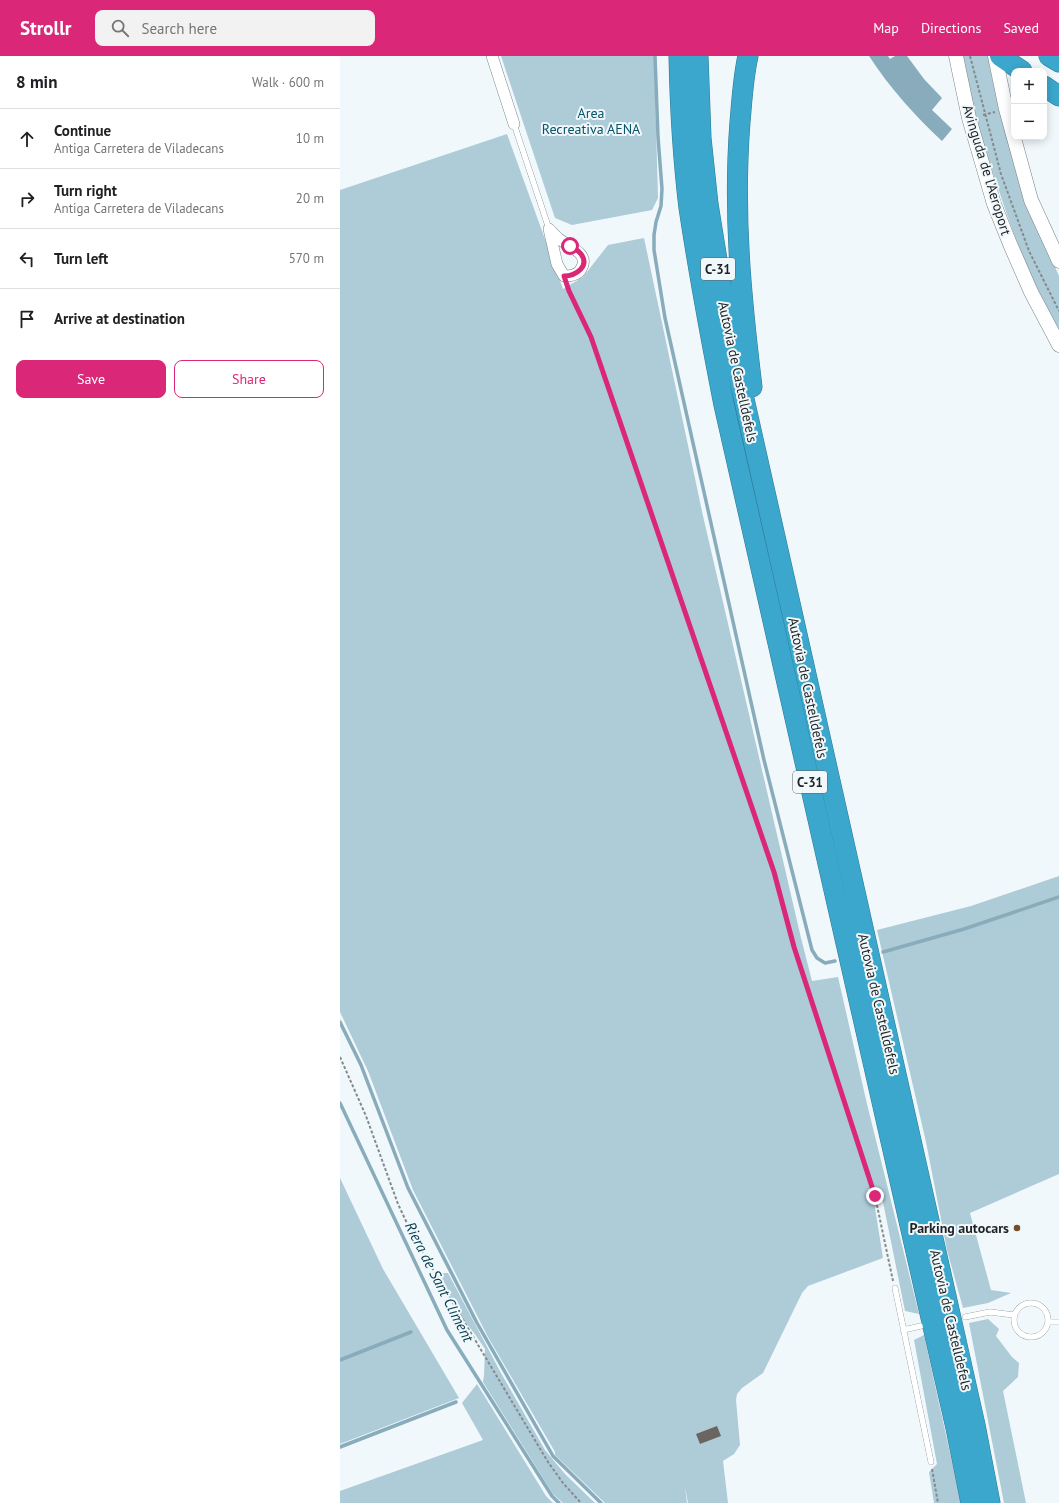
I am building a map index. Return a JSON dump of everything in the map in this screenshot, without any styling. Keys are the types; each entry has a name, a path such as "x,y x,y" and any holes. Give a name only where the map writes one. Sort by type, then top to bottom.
{"highway":[{"name":"Autovia de Castelldefels","path":"679,56 683,138 689,206 698,268 724,405 955,1421 971,1503"},
{"name":"Autovia de Castelldefels","path":"698,56 701,138 708,204 717,265 740,388 762,478 838,822 975,1425 990,1503"},
{"path":"748,56 739,133 737,225 743,317 762,478"},
{"path":"1000,56 1018,68"},
{"path":"1049,56 1059,62"},
{"path":"1047,88 1059,96"}],"street":[{"path":"492,56 514,124"},
{"name":"Avinguda de l'Aeroport","path":"956,56 969,118 994,204 1031,292 1059,345"},
{"path":"995,56 1006,109 1031,200 1059,261"},
{"path":"549,229 558,238 581,254 584,261 581,269 577,273 564,276 556,264 549,229"}],"lane":[{"path":"514,124 549,229"},
{"path":"895,1288 931,1462"},
{"path":"1035,1303 1043,1307 1046,1312 1048,1322 1047,1327 1040,1335 1030,1338 1017,1331 1013,1321 1016,1310 1024,1304 1035,1303"},
{"path":"965,1317 990,1312 1014,1315"},
{"path":"1048,1322 1059,1322"},
{"path":"903,1330 921,1326"}],"path":[{"path":"970,56 974,67 984,114 1010,201 1029,251 1059,311"},
{"path":"969,118 1006,109"},
{"path":"564,276 569,291 591,337 772,865 794,947 857,1136 875,1196 895,1288"},
{"path":"340,1057 366,1116 398,1204 413,1236 548,1462 563,1483 581,1503"},
{"path":"931,1462 938,1503"}],"green space":[{"name":"Area Recreativa AENA","path":"501,56 654,56 658,198 652,210 572,225 555,218"},
{"path":"963,56 988,56 992,78 1008,140 1039,231 1059,276 1059,330 1033,280 1005,209 978,124 969,90"},
{"path":"507,134 563,289 583,277 608,245 644,238 703,516 801,938 812,981 838,977 867,1104 919,1314 905,1311 882,1197 875,1208 883,1258 808,1286 802,1293 763,1373 742,1388 737,1394 736,1400 740,1445 734,1454 723,1461 728,1503 688,1503 685,1487 687,1503 605,1503 555,1455 555,1452 488,1337 413,1190 368,1071 340,1012 340,190"},
{"path":"1059,876 1059,1174 970,1213 991,1290 1011,1293 988,1303 963,1308 947,1250 926,1142 877,930 971,906"},
{"path":"340,1178 383,1269 459,1398 340,1444"},
{"path":"441,1273 448,1273 501,1373 545,1450 565,1474 595,1503 563,1503 553,1494 483,1382 485,1349 441,1286"},
{"path":"988,1319 999,1329 996,1336 1012,1357 1019,1363 1018,1377 1003,1391 1026,1503 1004,1503 969,1323"},
{"path":"924,1335 961,1503 934,1503 929,1472 937,1464 914,1340"},
{"path":"477,1384 546,1496 553,1503 340,1503 340,1491 483,1440 462,1403"}],"shaded area":[{"path":"869,56 888,56 890,59 895,56 907,56 924,79 942,98 932,110 952,129 942,141 903,101"}],"building":[{"path":"717,1426 721,1436 700,1444 696,1434"}],"waterway":[{"path":"655,56 658,137 662,189 661,206 654,235 654,250 665,318 764,760 812,950 817,958 825,963 835,961"},
{"path":"883,952 964,929 1059,897"},
{"path":"340,1022 361,1065 408,1188 477,1323 553,1456 601,1503"},
{"name":"Riera de Sant Climent","path":"340,1103 447,1330 552,1496 559,1503"},
{"path":"340,1360 411,1332"},
{"path":"340,1447 456,1402"}],"place":[{"name":"Parking autocars","path":"1017,1228"}],"route":[{"path":"570,246 581,254 584,261 581,269 577,273 564,276 569,291 591,337 774,872 794,947 875,1196"}]}
